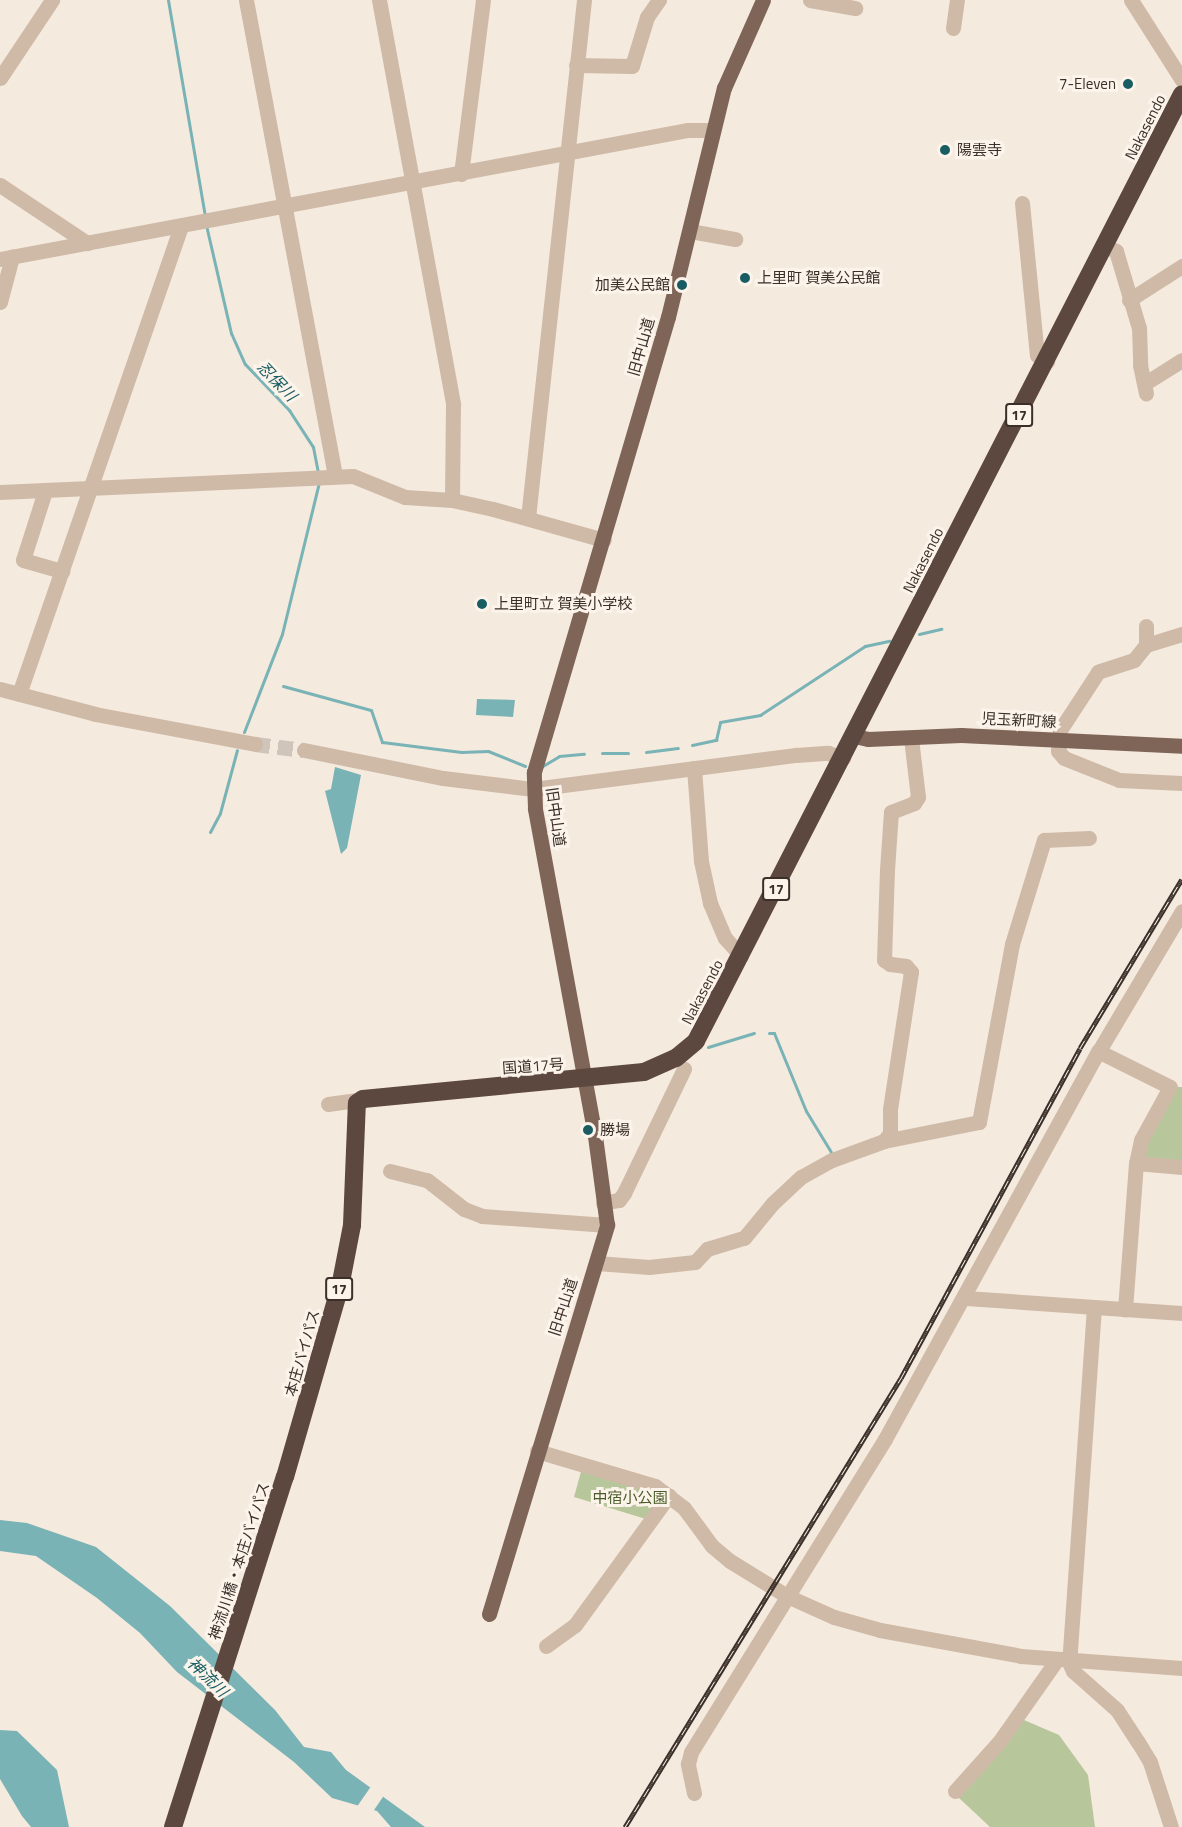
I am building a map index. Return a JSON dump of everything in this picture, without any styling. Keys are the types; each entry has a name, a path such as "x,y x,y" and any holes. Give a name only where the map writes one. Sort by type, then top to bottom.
{"highway":[{"name":"Nakasendo","path":"696,1041 1047,361 1182,94"},
{"name":"国道17号","path":"363,1099 584,1080 644,1072 682,1054 696,1041"},
{"name":"本庄バイパス","path":"285,1477 340,1287 352,1225 355,1106 363,1099"},
{"name":"神流川橋・本庄バイパス","path":"173,1827 285,1477"}],"main road":[{"name":"旧中山道","path":"489,1614 607,1226 533,789 539,751 604,540 690,231 724,88 764,0"},
{"name":"児玉新町線","path":"854,736 911,738 961,735 1182,746"}],"street":[{"path":"0,78 52,0"},
{"path":"246,0 284,207 324,476"},
{"path":"379,0 453,404 452,500"},
{"path":"461,174 483,0"},
{"path":"528,518 584,0"},
{"path":"576,64 632,66 647,18 659,0"},
{"path":"810,0 855,8"},
{"path":"953,28 957,0"},
{"path":"1131,0 1182,80"},
{"path":"0,302 6,258 688,130 713,130"},
{"path":"0,185 87,243"},
{"path":"1022,203 1037,355 1047,361"},
{"path":"19,694 181,226"},
{"path":"690,231 735,239"},
{"path":"1105,246 1116,251 1139,328 1140,365 1146,387 1182,360"},
{"path":"1129,300 1182,266"},
{"path":"0,492 354,476 405,497 452,500 528,518 604,540"},
{"path":"45,491 23,560 62,571"},
{"path":"1146,626 1146,645"},
{"path":"1182,634 1146,645 1134,660 1098,672 1060,730 1059,740 1061,757 1091,770 1134,782 1182,783"},
{"path":"0,689 103,715 255,744"},
{"path":"884,1141 890,1133 911,974 908,967 888,964 884,957 891,815 894,809 914,803 918,797 911,738"},
{"path":"304,750 442,778 533,789 821,753 843,758"},
{"path":"694,768 701,861 710,903 725,938 741,956"},
{"path":"597,1263 649,1267 695,1262 707,1249 744,1238 773,1203 801,1177 832,1160 884,1141 979,1122 1012,944 1044,840 1089,838"},
{"path":"694,1793 689,1757 873,1459 966,1298 1098,1051 1182,911"},
{"path":"1098,1051 1170,1087 1141,1140 1136,1162 1125,1310"},
{"path":"603,1203 619,1200 624,1194 684,1069"},
{"path":"328,1104 363,1099"},
{"path":"1136,1162 1182,1167"},
{"path":"390,1170 427,1180 464,1209 482,1216 607,1226"},
{"path":"966,1298 1182,1313"},
{"path":"955,1791 999,1742 1063,1661 1094,1307"},
{"path":"537,1451 630,1475 669,1495 730,1561 787,1596 834,1617 879,1630 1063,1661 1182,1668"},
{"path":"546,1646 575,1625 669,1495"},
{"path":"1063,1661 1117,1710 1138,1742 1150,1762 1171,1827"}],"green space":[{"path":"1170,1087 1182,1087 1182,1167 1136,1163"},
{"name":"中宿小公園","path":"582,1468 661,1493 649,1520 574,1497"},
{"path":"1017,1717 1059,1735 1088,1775 1095,1827 990,1827 959,1798 955,1791"}],"water":[{"path":"477,699 515,700 513,717 476,715"},
{"path":"335,767 361,775 347,848 341,854 325,791 331,789"},
{"name":"神流川","path":"0,1520 27,1523 96,1547 170,1606 275,1710 304,1747 331,1752 346,1770 425,1827 391,1827 377,1811 332,1798 294,1762 177,1672 140,1633 97,1598 36,1556 0,1551"},
{"path":"0,1730 17,1731 57,1770 69,1827 31,1827 22,1816 0,1779"}],"pier":[{"path":"372,1785 385,1794 372,1813 356,1808"}],"waterway":[{"name":"忍保川","path":"168,0 205,216"},
{"name":"忍保川","path":"206,225 231,333 245,364 289,410 313,447 318,472"},
{"name":"忍保川","path":"244,732 282,634 319,482"},
{"path":"919,634 941,629"},
{"path":"692,745 716,740 720,722 760,715 865,646 889,641"},
{"path":"283,686 371,710 382,742 461,752 488,751 525,766"},
{"path":"646,752 678,748"},
{"name":"忍保川","path":"210,832 220,813 237,750"},
{"path":"602,753 628,753"},
{"path":"541,767 559,756 584,754"},
{"path":"708,1047 754,1033"},
{"path":"769,1033 774,1033 806,1111 831,1152"}],"tunnel":[{"path":"255,744 304,750"}],"railway":[{"path":"625,1827 901,1378 1080,1048 1182,879"}],"place":[{"name":"7-Eleven","path":"1128,84"},
{"name":"陽雲寺","path":"945,150"},
{"name":"上里町 賀美公民館","path":"745,278"},
{"name":"加美公民館","path":"682,285"},
{"name":"上里町立 賀美小学校","path":"482,604"},
{"name":"勝場","path":"588,1130"}]}
